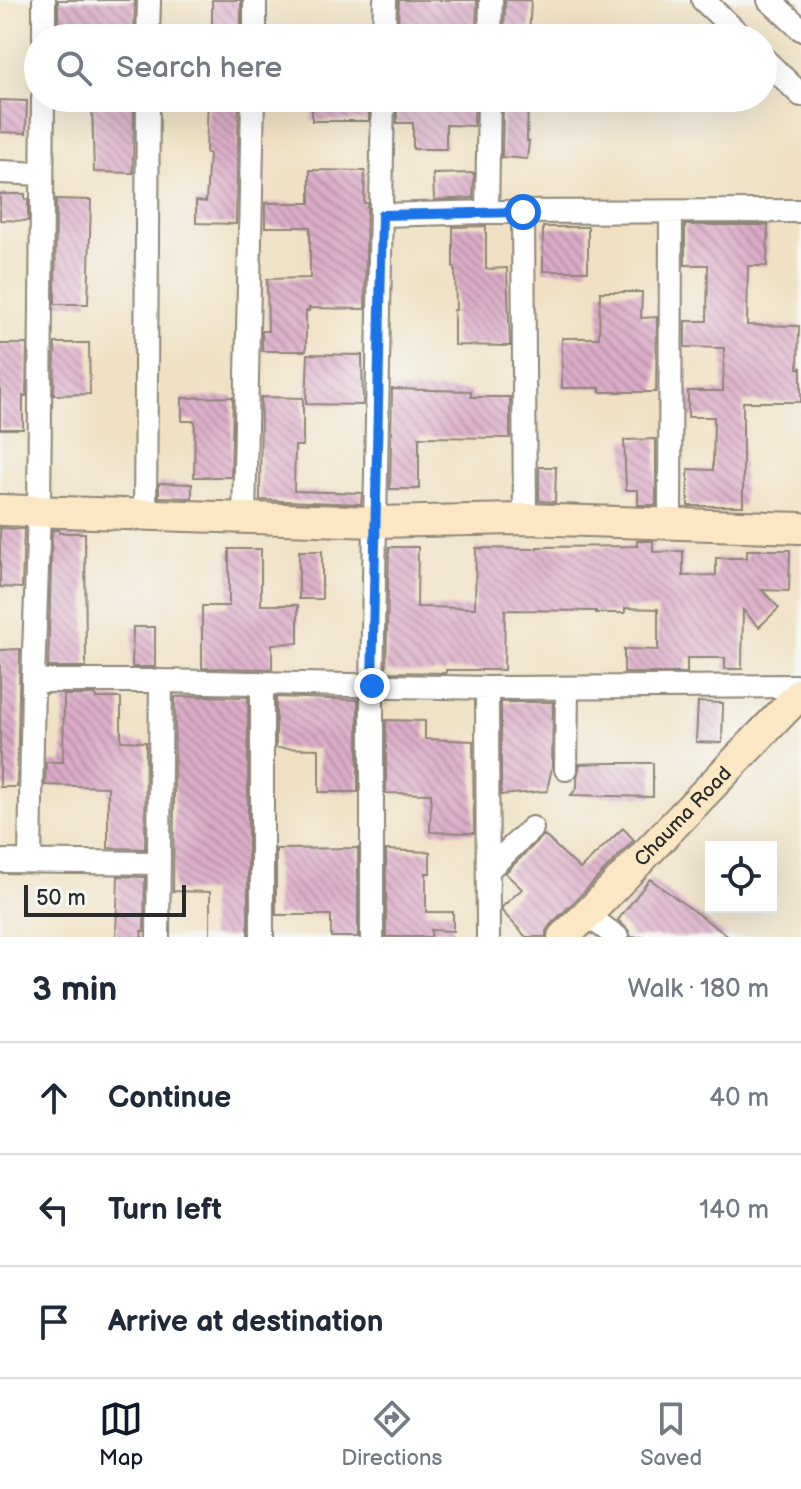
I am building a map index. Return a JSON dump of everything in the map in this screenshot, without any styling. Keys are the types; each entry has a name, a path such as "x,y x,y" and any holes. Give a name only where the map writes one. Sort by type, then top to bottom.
{"street":[{"path":"44,0 44,24"},
{"path":"148,24 149,0"},
{"path":"255,0 255,24"},
{"path":"384,24 385,0"},
{"path":"490,24 491,0"},
{"path":"703,0 728,24"},
{"path":"769,0 801,29"},
{"path":"777,72 801,95"},
{"path":"30,860 39,511 43,112"},
{"path":"145,515 148,112"},
{"path":"244,518 253,112"},
{"path":"372,937 372,686 383,112"},
{"path":"487,212 489,112"},
{"path":"0,172 41,174"},
{"path":"382,215 801,211"},
{"path":"523,212 525,519"},
{"path":"670,524 671,212"},
{"path":"0,510 376,522 525,519 801,528"},
{"path":"33,681 487,688 801,686"},
{"path":"158,937 161,681"},
{"path":"262,684 262,937"},
{"path":"487,688 488,937"},
{"path":"566,769 567,688"},
{"name":"Chauma Road","path":"563,937 801,693"},
{"path":"488,870 532,828"},
{"path":"0,861 159,863"},
{"path":"587,915 617,937"}],"building":[{"path":"58,0 135,0 134,24 58,24"},
{"path":"212,0 241,0 241,24 212,24"},
{"path":"399,0 477,0 476,24 398,24"},
{"path":"505,0 531,0 530,24 504,24"},
{"path":"0,100 24,101 26,133 0,132"},
{"path":"92,112 134,112 133,173 94,172"},
{"path":"207,112 239,112 236,224 196,223 196,201 206,202 209,153 206,153"},
{"path":"312,112 369,112 369,121 312,121"},
{"path":"397,112 474,112 474,126 446,125 446,149 413,149 413,123 397,123"},
{"path":"503,112 528,112 527,159 502,157"},
{"path":"310,170 365,171 365,309 309,308 306,311 306,351 262,351 262,331 268,331 267,279 310,278 310,227 265,227 265,203 310,203"},
{"path":"474,173 473,198 434,200 433,174"},
{"path":"0,194 25,194 25,199 28,199 28,221 0,220"},
{"path":"56,199 91,200 88,304 55,304"},
{"path":"685,225 768,225 767,266 748,266 747,325 799,326 801,402 743,402 743,506 688,506 688,469 713,470 714,417 688,417 688,391 723,391 724,348 685,347 685,321 707,321 708,265 685,265"},
{"path":"486,226 486,269 507,268 510,346 454,345 453,227"},
{"path":"543,227 588,227 588,271 543,271"},
{"path":"600,292 642,292 641,318 657,317 656,392 562,388 562,338 599,338"},
{"path":"55,343 89,343 90,394 54,395"},
{"path":"0,344 27,344 23,429 0,429"},
{"path":"308,354 362,355 363,405 306,404"},
{"path":"392,389 471,391 471,397 510,397 510,438 419,437 419,489 390,489"},
{"path":"233,397 231,477 194,477 195,421 182,421 182,398"},
{"path":"261,397 303,398 303,446 295,446 294,491 362,493 361,504 260,500"},
{"path":"656,439 656,505 638,505 638,490 626,490 624,440"},
{"path":"539,467 556,467 555,502 539,501"},
{"path":"159,483 192,484 192,498 159,497"},
{"path":"0,528 24,529 22,588 0,587"},
{"path":"52,530 85,533 86,667 48,667"},
{"path":"637,541 653,541 653,552 683,551 683,576 716,575 716,558 747,558 747,550 790,550 789,591 762,590 779,608 759,627 743,610 742,669 725,669 725,658 687,658 687,673 624,673 624,649 658,650 658,609 625,608 625,613 505,610 504,670 386,672 389,547 418,547 417,607 475,608 476,548 637,546"},
{"path":"229,549 261,549 261,605 298,605 298,643 272,644 272,669 202,668 202,606 229,606"},
{"path":"299,551 322,551 322,599 299,599"},
{"path":"133,627 155,627 155,667 132,667"},
{"path":"20,649 17,787 0,787 0,650"},
{"path":"64,695 121,698 121,741 146,742 145,849 108,848 108,787 45,785 46,762 63,762"},
{"path":"175,697 248,697 248,937 210,937 210,892 173,891"},
{"path":"276,697 358,700 358,792 319,792 319,749 276,748"},
{"path":"501,702 553,702 552,767 547,791 501,795"},
{"path":"698,702 723,703 722,743 696,742"},
{"path":"386,720 425,721 425,739 473,741 474,833 430,832 431,794 386,793"},
{"path":"653,763 653,797 571,795 577,788 580,764"},
{"path":"623,828 634,840 551,924 546,937 526,937 502,911 502,907 522,889 505,873 544,835 580,869"},
{"path":"358,848 358,937 331,937 331,915 276,915 276,849"},
{"path":"386,850 430,852 430,873 426,873 426,912 453,912 453,931 431,930 431,937 386,937"},
{"path":"118,876 145,877 142,937 116,937"},
{"path":"650,879 729,937 631,937 618,920"}],"route":[{"path":"372,686 382,215 523,212"}]}
